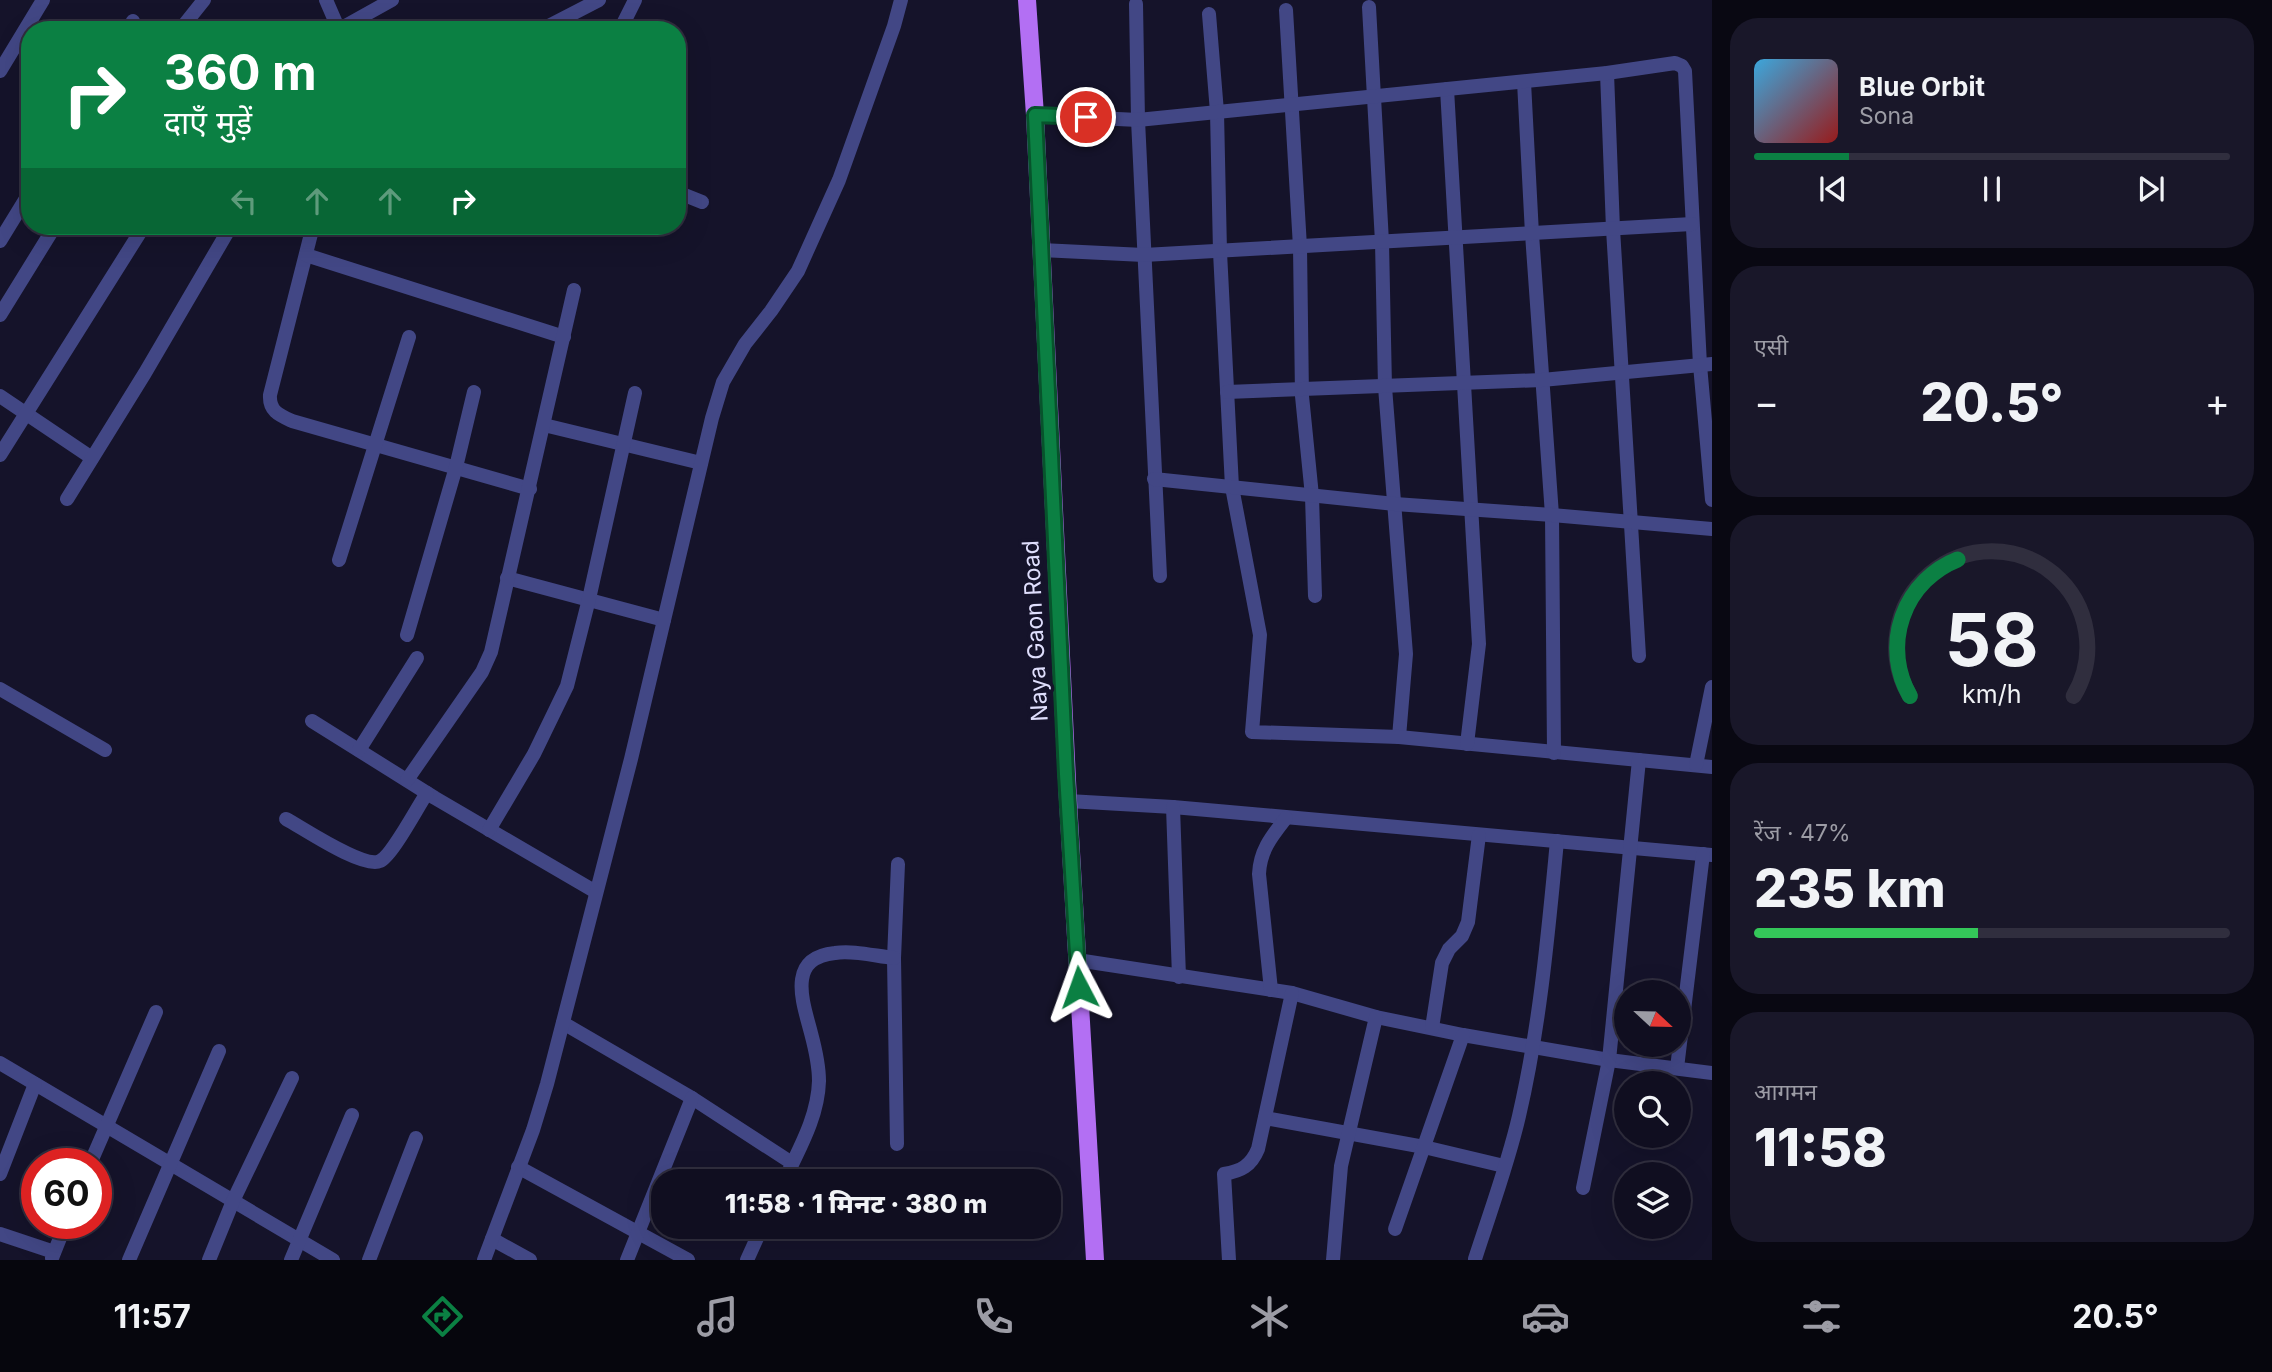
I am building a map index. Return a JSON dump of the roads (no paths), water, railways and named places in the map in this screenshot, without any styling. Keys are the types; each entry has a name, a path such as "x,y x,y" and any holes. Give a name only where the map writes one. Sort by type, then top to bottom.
{"main road":[{"name":"Naya Gaon Road","path":"1027,0 1035,115 1068,801 1095,1260"}],"street":[{"path":"30,21 43,0"},
{"path":"187,21 204,0"},
{"path":"326,0 335,21"},
{"path":"355,21 392,0"},
{"path":"558,21 599,0"},
{"path":"624,21 635,0"},
{"path":"484,1260 533,1130 563,1023 723,382 745,344 798,271 839,180 894,26 896,1"},
{"path":"1136,4 1138,120 1160,576"},
{"path":"1369,7 1382,242 1385,387 1406,654 1399,737"},
{"path":"1286,10 1300,247 1301,389 1312,496 1315,596"},
{"path":"1209,14 1216,112 1232,487 1260,635 1252,732 1399,737 1712,767"},
{"path":"0,71 21,36"},
{"path":"1035,115 1138,120 1607,74 1675,63 1682,66 1685,71 1692,224 1706,365 1712,500"},
{"path":"1607,74 1613,229 1639,656"},
{"path":"1524,82 1552,515 1554,753"},
{"path":"1447,89 1479,644 1467,744"},
{"path":"686,196 702,202"},
{"path":"0,241 21,206"},
{"path":"1041,250 1144,255 1220,252 1692,224"},
{"path":"0,315 49,235"},
{"path":"0,456 138,235"},
{"path":"67,499 226,235"},
{"path":"311,235 269,402 272,410 292,421 530,489"},
{"path":"306,255 564,337"},
{"path":"407,780 482,672 491,652 574,290"},
{"path":"339,560 409,337"},
{"path":"1227,392 1542,380 1706,365"},
{"path":"407,635 456,467 474,392"},
{"path":"489,830 555,715 567,686 635,393"},
{"path":"0,396 92,458"},
{"path":"544,425 701,463"},
{"path":"1154,479 1395,504 1712,529"},
{"path":"507,578 664,620"},
{"path":"359,750 417,658"},
{"path":"1696,765 1712,687"},
{"path":"0,689 105,750"},
{"path":"312,721 426,793 597,892"},
{"path":"1583,1188 1609,1060 1639,760"},
{"path":"286,819 353,856 369,862 379,862 394,846 426,793"},
{"path":"1068,801 1173,807 1707,855 1677,1068"},
{"path":"1173,807 1179,977"},
{"path":"1271,990 1259,874 1260,860 1269,839 1286,818"},
{"path":"1432,1028 1442,963 1462,936 1468,922 1479,835"},
{"path":"1475,1259 1519,1119 1545,962 1558,841"},
{"path":"897,1144 894,958 898,864"},
{"path":"789,1169 811,1124 818,1099 819,1077 802,999 801,987 805,970 815,958 836,952 894,958"},
{"path":"1077,960 1292,993 1376,1017 1464,1035 1609,1060 1712,1073"},
{"path":"1229,1260 1224,1174 1241,1170 1250,1164 1258,1149 1292,993"},
{"path":"96,1148 156,1012"},
{"path":"1333,1260 1341,1166 1376,1017"},
{"path":"563,1023 692,1098 792,1163"},
{"path":"1395,1229 1464,1035"},
{"path":"129,1260 219,1051"},
{"path":"0,1063 333,1260"},
{"path":"209,1260 233,1201 292,1078"},
{"path":"0,1174 4,1153 35,1084"},
{"path":"627,1260 692,1098"},
{"path":"291,1260 352,1115"},
{"path":"1265,1118 1423,1147 1504,1166"},
{"path":"369,1260 416,1138"},
{"path":"518,1167 688,1260"},
{"path":"0,1234 53,1256 60,1239"},
{"path":"492,1239 530,1260"},
{"path":"747,1260 757,1239"}]}
